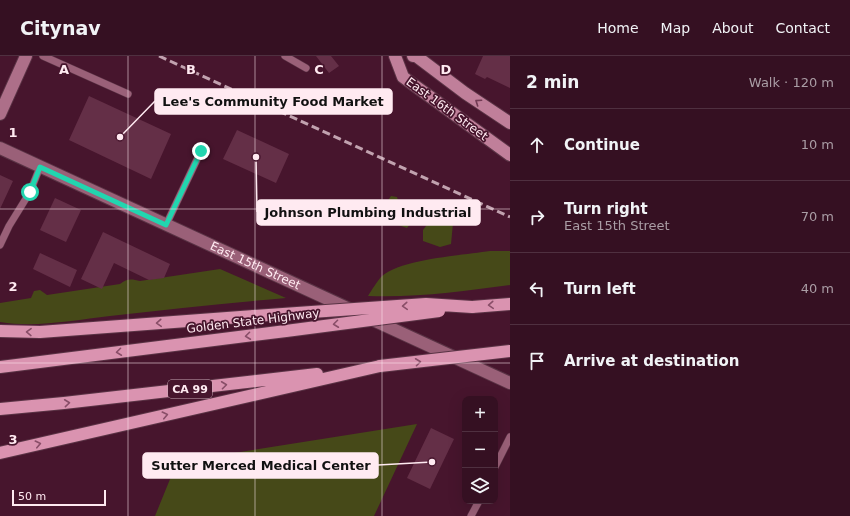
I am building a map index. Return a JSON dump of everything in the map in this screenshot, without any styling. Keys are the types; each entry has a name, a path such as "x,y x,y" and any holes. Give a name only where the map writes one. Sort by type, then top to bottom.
{"highway":[{"path":"0,330 40,332 426,304 472,307"},
{"name":"Golden State Highway","path":"0,366 472,307 510,304"},
{"name":"CA 99","path":"0,410 72,403 510,351"},
{"path":"0,453 380,366"}],"main road":[{"path":"0,114 26,56"},
{"name":"East 16th Street","path":"395,56 403,77 510,155"},
{"name":"East 16th Street","path":"412,56 416,56 465,93 509,121"}],"street":[{"name":"East 15th Street","path":"0,148 510,383"}],"lane":[{"path":"44,56 128,94"},
{"path":"285,56 306,68"},
{"path":"166,225 201,151"},
{"path":"0,245 9,226 30,192 40,167"},
{"path":"498,461 510,437"},
{"path":"472,516 478,504"}],"green space":[{"path":"391,196 397,197 400,207 405,210 409,207 413,209 414,219 407,228 398,225 397,220 392,224 387,223 386,203"},
{"path":"435,214 446,218 453,223 451,244 440,247 423,241 423,230"},
{"path":"490,251 510,251 510,285 422,295 368,296 382,276 391,270 404,265"},
{"path":"220,269 286,298 55,323 14,324 0,322 0,303 31,298 34,291 40,290 47,295 120,284 130,280 140,281"},
{"path":"417,424 374,516 155,516 177,462"}],"building":[{"path":"316,56 331,56 339,66 329,73"},
{"path":"483,56 510,56 510,88 487,77 485,79 475,74"},
{"path":"89,96 171,134 151,179 69,140"},
{"path":"237,130 289,154 276,183 223,159"},
{"path":"0,175 13,181 0,209"},
{"path":"55,198 81,210 66,242 40,230"},
{"path":"103,232 170,264 164,278 149,280 114,263 102,289 81,279"},
{"path":"40,253 77,270 70,287 33,269"},
{"path":"431,428 454,439 430,489 407,478"}],"railway":[{"path":"159,56 510,217"}],"place":[{"name":"Lee's Community Food Market","path":"120,137"},
{"name":"Johnson Plumbing Industrial","path":"256,157"},
{"name":"Sutter Merced Medical Center","path":"432,462"}],"route":[{"path":"30,192 40,167 166,225 201,151"}]}
